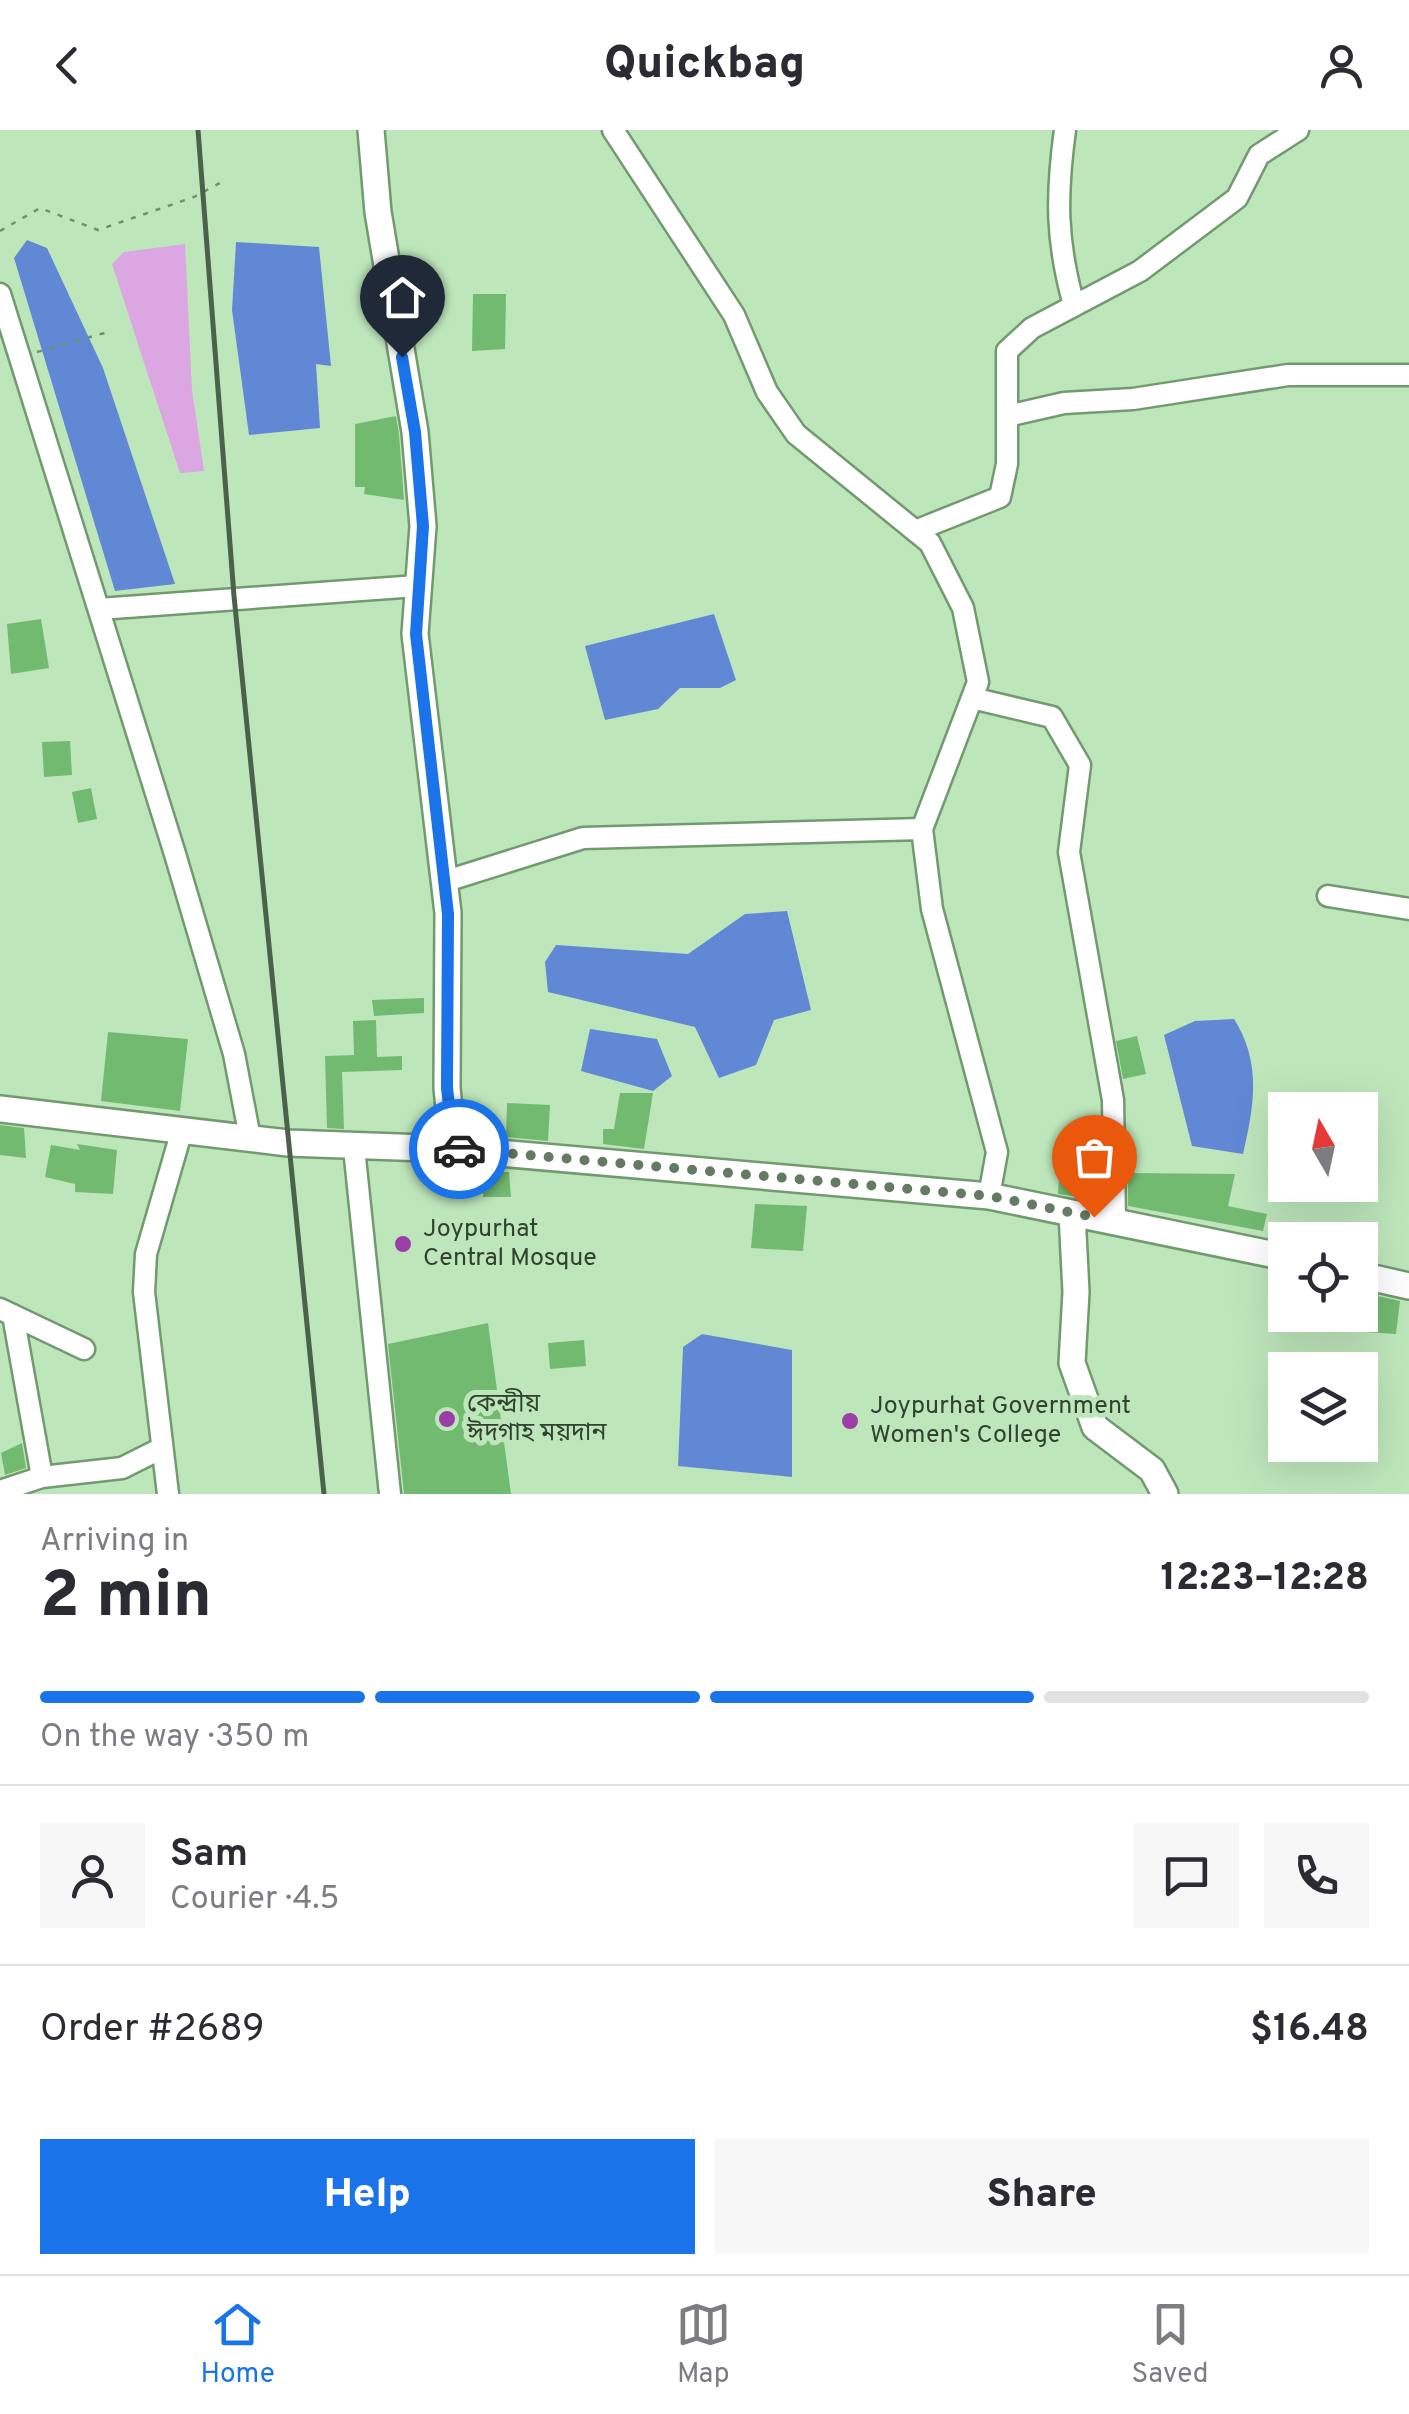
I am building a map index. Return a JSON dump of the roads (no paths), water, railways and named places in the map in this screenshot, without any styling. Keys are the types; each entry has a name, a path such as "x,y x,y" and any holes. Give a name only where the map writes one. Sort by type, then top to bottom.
{"main road":[{"path":"371,130 378,212 415,432 423,526 416,634 448,914 447,1088 454,1149"},
{"path":"0,1109 288,1143 454,1149 989,1196 1268,1253"},
{"path":"1072,1212 1076,1292 1072,1362 1095,1427 1152,1470 1166,1494"},
{"path":"1378,1279 1409,1286"}],"street":[{"path":"613,130 734,315 767,392 796,434 930,543 964,608 978,682 922,829 932,909 997,1152 989,1196"},
{"path":"1065,130 1056,189 1059,253 1074,305"},
{"path":"915,531 1000,497 1007,464 1007,352 1032,328 1140,271 1236,198 1258,155 1298,130"},
{"path":"0,294 4,318 20,357 99,609 234,1054 250,1138"},
{"path":"1007,416 1064,403 1132,399 1288,375 1409,375"},
{"path":"99,609 417,586"},
{"path":"972,698 1052,718 1080,766 1069,852 1114,1100 1115,1221"},
{"path":"443,882 583,838 922,829"},
{"path":"1328,896 1409,909"},
{"path":"168,1494 144,1292 146,1254 182,1130"},
{"path":"354,1148 390,1494"},
{"path":"6,1312 42,1477"},
{"path":"6,1312 84,1349"},
{"path":"0,1491 42,1477 122,1468 162,1448"}],"water":[{"path":"27,240 47,248 103,368 175,584 115,591 14,258"},
{"path":"236,242 319,247 331,366 316,364 320,428 249,435 232,310"},
{"path":"714,614 736,680 720,688 680,688 658,709 605,720 585,646"},
{"path":"787,911 811,1010 774,1020 756,1065 719,1078 695,1027 548,992 545,962 556,945 688,954 745,914"},
{"path":"1234,1019 1252,1068 1252,1102 1243,1154 1192,1146 1164,1035 1195,1021"},
{"path":"590,1029 657,1039 672,1076 653,1091 581,1071"},
{"path":"702,1334 792,1350 792,1477 678,1466 683,1347"}],"railway":[{"path":"198,130 234,596 324,1494"}],"place":[{"name":"Joypurhat Central Mosque","path":"403,1244"},
{"name":"কেন্দ্রীয় ঈদগাহ ময়দান","path":"447,1419"},
{"name":"Joypurhat Government Women's College","path":"850,1421"}]}
